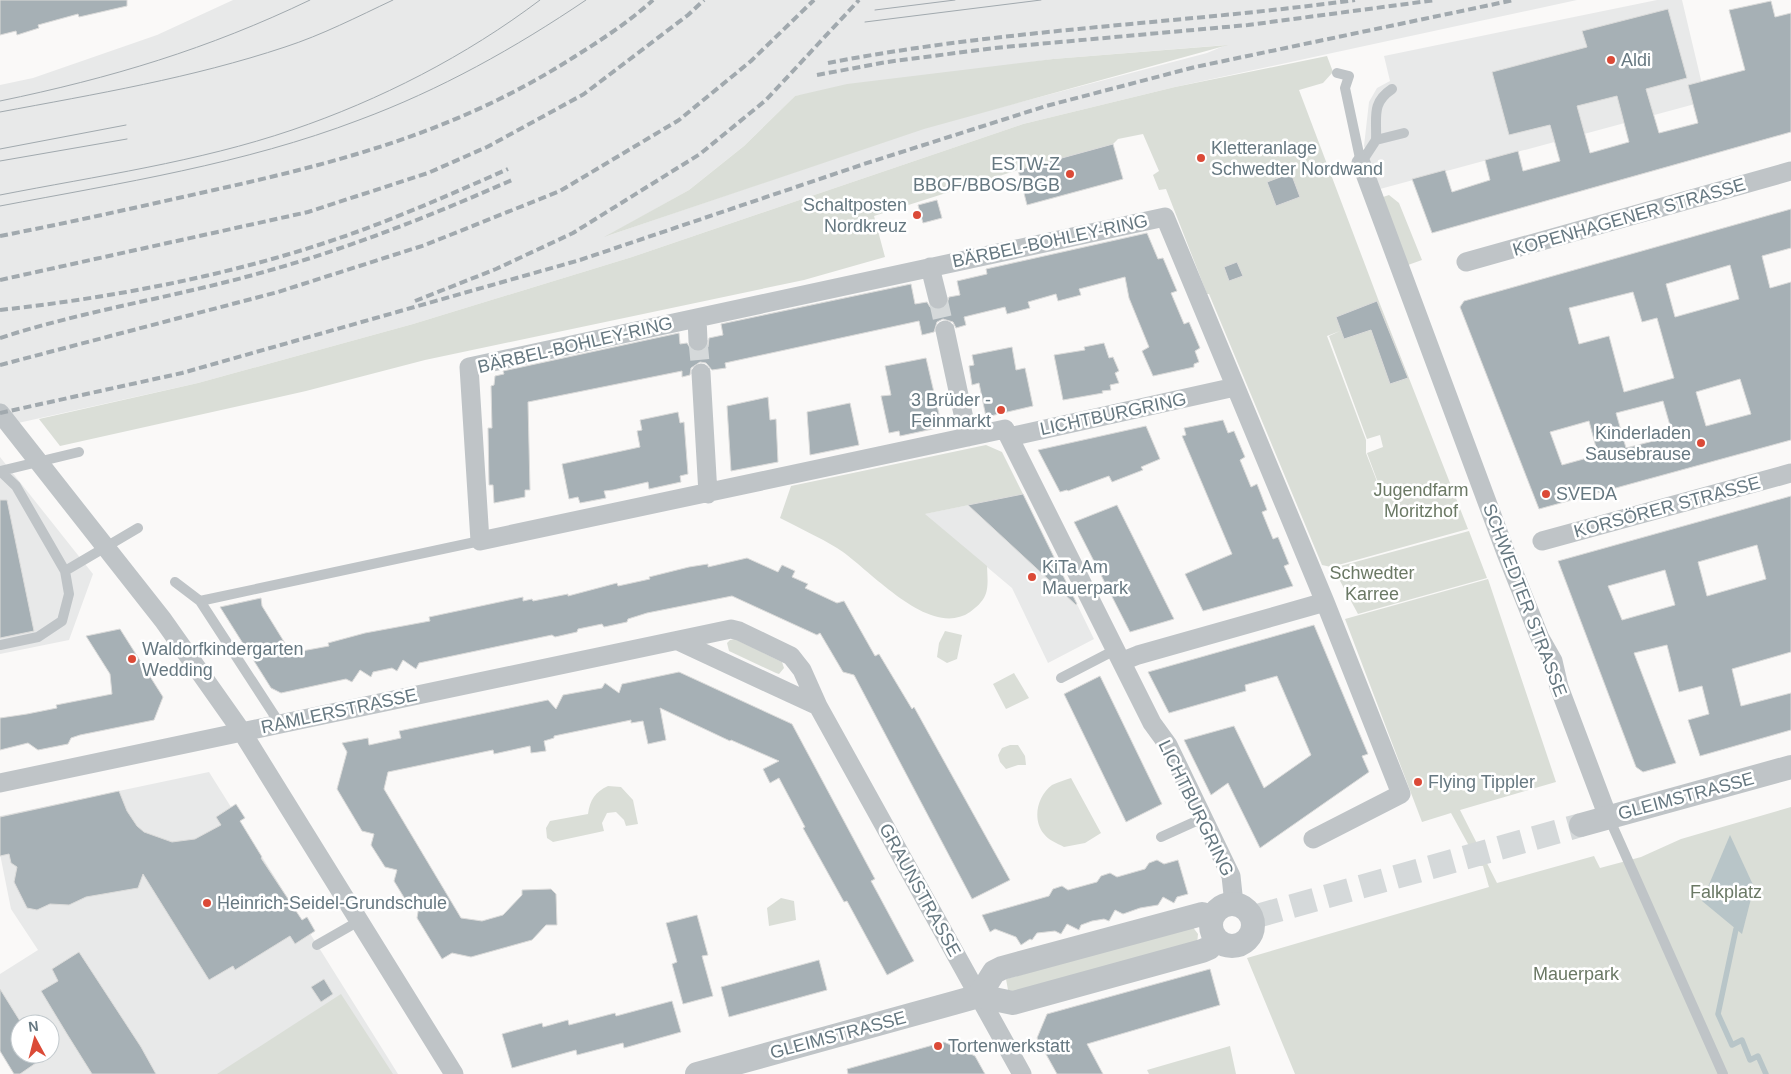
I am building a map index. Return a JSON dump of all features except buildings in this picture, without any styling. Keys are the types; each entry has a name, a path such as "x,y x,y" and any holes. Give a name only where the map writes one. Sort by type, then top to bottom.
{"street":[{"name":"SCHWEDTER STRASSE","path":"1360,163 1506,553 1540,638 1553,661 1559,687 1608,817"},
{"name":"KOPENHAGENER STRASSE","path":"1466,262 1791,171"},
{"name":"BÄRBEL-BOHLEY-RING","path":"480,541 469,367 1165,217 1235,387"},
{"name":"BÄRBEL-BOHLEY-RING","path":"930,267 938,299"},
{"name":"BÄRBEL-BOHLEY-RING","path":"696,318 698,340"},
{"path":"944,330 968,437"},
{"path":"701,373 708,494"},
{"name":"LICHTBURGRING","path":"1235,387 1010,437 1120,655 1152,723 1168,745 1248,912"},
{"path":"1235,387 1325,602 1401,794 1313,840"},
{"path":"0,413 163,620 242,732 454,1074"},
{"path":"480,541 708,494 1006,429 1010,437"},
{"name":"KORSÖRER STRASSE","path":"1542,541 1791,473"},
{"path":"1120,655 1138,655 1325,602"},
{"name":"RAMLERSTRASSE","path":"0,783 731,629 791,656 798,662 818,706"},
{"path":"678,641 818,706"},
{"name":"GRAUNSTRASSE","path":"818,706 1022,1074"},
{"name":"GLEIMSTRASSE","path":"1581,825 1791,767"},
{"path":"1221,907 1248,912 1253,932 1244,943 1230,946 1217,940 1211,930 1212,917 1221,907"},
{"path":"979,996 994,972 1002,968 1202,914 1212,917"},
{"name":"GLEIMSTRASSE","path":"697,1074 979,996 1013,1003 1202,951 1210,948 1217,940"}],"lane":[{"name":"SCHWEDTER STRASSE","path":"1341,69 1337,73 1349,76 1345,88 1360,163"},
{"path":"1360,163 1376,140 1376,109 1382,96 1392,89"},
{"path":"1376,140 1404,133"},
{"path":"0,471 79,452"},
{"path":"0,471 16,486 65,571 69,594 62,621 38,637 0,645"},
{"path":"65,571 138,528"},
{"path":"200,601 480,541"},
{"path":"175,582 200,601 280,724"},
{"path":"1061,678 1120,655"},
{"name":"SCHWEDTER STRASSE","path":"1608,817 1723,1074"},
{"path":"1161,837 1203,818"},
{"path":"317,945 359,921"}],"shaded area":[{"path":"233,0 1577,0 1175,87 1023,124 632,257 413,324 198,383 0,427 0,85 33,78 157,35","holes":["1226,45 1207,53 930,126 607,236 689,190 744,146 795,96 1053,59"]},
{"path":"1657,0 1682,0 1706,101 1380,189 1364,146 1369,102 1377,88 1390,81 1384,56"},
{"path":"0,457 93,574 69,640 0,654"},
{"name":"KiTa Am Mauerpark","path":"1023,494 1094,639 1048,663 1012,588 924,514"},
{"name":"Heinrich-Seidel-Grundschule","path":"209,772 398,1074 15,1074 0,1050 0,974 38,950 11,909 0,854 0,816"},
{"path":"1730,835 1754,887 1742,934 1702,901"}],"green space":[{"path":"1228,45 924,129 604,237 689,190 744,146 795,96 847,84 1053,59"},
{"name":"Jugendfarm Moritzhof","path":"1327,56 1333,72 1323,83 1299,90 1468,529 1331,567 1322,565 1209,294 1207,294 1166,189 1159,190 1153,175 1159,171 1143,134 1118,139 1113,144 1018,170 874,216 885,257 804,280 425,360 306,391 60,446 39,419 198,383 413,324 632,257 1023,124 1175,87","holes":["1340,331 1329,336 1367,439 1380,435 1383,447 1367,453 1390,515 1366,453 1366,440 1327,336"]},
{"path":"1389,195 1399,203 1422,260 1408,265 1383,197"},
{"path":"986,445 1002,452 1023,494 925,514 987,566 987,587 981,602 970,612 954,618 936,617 918,609 900,598 837,548 780,518 791,486"},
{"name":"Schwedter Karree","path":"1469,531 1487,578 1358,614 1333,568"},
{"name":"Mauerpark","path":"1488,579 1556,782 1460,810 1497,883 1594,856 1600,868 1641,857 1681,839 1791,807 1791,1074 1295,1074 1247,958 1489,887 1483,866 1480,866 1451,813 1422,822 1345,619"},
{"path":"945,631 962,635 957,659 947,663 937,657 939,643"},
{"path":"735,639 782,662 784,668 779,674 729,651 727,643"},
{"path":"1014,673 1029,698 1006,709 993,684"},
{"path":"1018,745 1025,756 1026,765 1018,765 1006,769 1000,762 998,755 1002,748"},
{"path":"1071,778 1101,833 1085,843 1064,847 1050,840 1044,834 1040,828 1037,815 1040,802 1047,790 1052,785"},
{"path":"608,786 621,787 633,800 638,824 626,826 624,820 616,812 607,813 602,823 604,831 553,842 547,838 546,828 550,821 588,814 594,797"},
{"path":"781,898 794,901 796,920 769,926 767,908"},
{"path":"1192,926 1198,934 1197,945 1025,994 1008,990 1006,979"},
{"path":"341,994 393,1074 217,1074"},
{"path":"1230,1046 1236,1074 1149,1074 1147,1070"}],"waterway":[{"path":"1736,929 1718,1014 1732,1045 1742,1040 1750,1060 1758,1056 1766,1074"}],"tunnel":[{"path":"938,299 945,330"},
{"path":"698,341 701,373"},
{"path":"1257,916 1581,825"}],"tram line":[{"path":"0,101 120,72 158,60 234,33 310,0"},
{"path":"0,112 72,99 215,68 312,37 393,0"},
{"path":"0,195 184,160 292,130 357,105 421,75 482,40 540,0"},
{"path":"0,206 182,171 271,149 359,120 448,82 532,35 586,0"},
{"path":"875,10 955,0"},
{"path":"865,22 1041,0"},
{"path":"0,149 126,125"},
{"path":"0,161 127,139"}],"railway":[{"path":"0,236 262,179 355,154 445,124 531,82 574,57 605,37 653,0"},
{"path":"0,280 308,212 428,173 487,147 584,94 688,15 704,0"},
{"path":"0,365 278,292 425,245 560,191 679,120 751,61 814,0"},
{"path":"415,301 496,269 573,233 700,154 766,100 859,0"},
{"path":"828,63 959,42 1025,34 1355,0"},
{"path":"817,75 887,62 994,48 1248,25 1436,0"},
{"path":"0,413 182,373 580,260 864,164 1046,106 1195,67 1514,0"},
{"path":"0,310 133,291 265,261 371,227 508,169"},
{"path":"0,338 94,312 286,266 384,232 512,180"}],"place":[{"name":"Aldi","path":"1611,60"},
{"name":"Kletteranlage Schwedter Nordwand","path":"1201,158"},
{"name":"ESTW-Z BBOF/BBOS/BGB","path":"1070,174"},
{"name":"Schaltposten Nordkreuz","path":"917,215"},
{"name":"3 Brüder - Feinmarkt","path":"1001,410"},
{"name":"Kinderladen Sausebrause","path":"1701,443"},
{"name":"SVEDA","path":"1546,494"},
{"name":"KiTa Am Mauerpark","path":"1032,577"},
{"name":"Waldorfkindergarten Wedding","path":"132,659"},
{"name":"Flying Tippler","path":"1418,782"},
{"name":"Heinrich-Seidel-Grundschule","path":"207,903"},
{"name":"Tortenwerkstatt","path":"938,1046"}],"park label":[{"name":"Falkplatz","path":"1726,892"}]}
